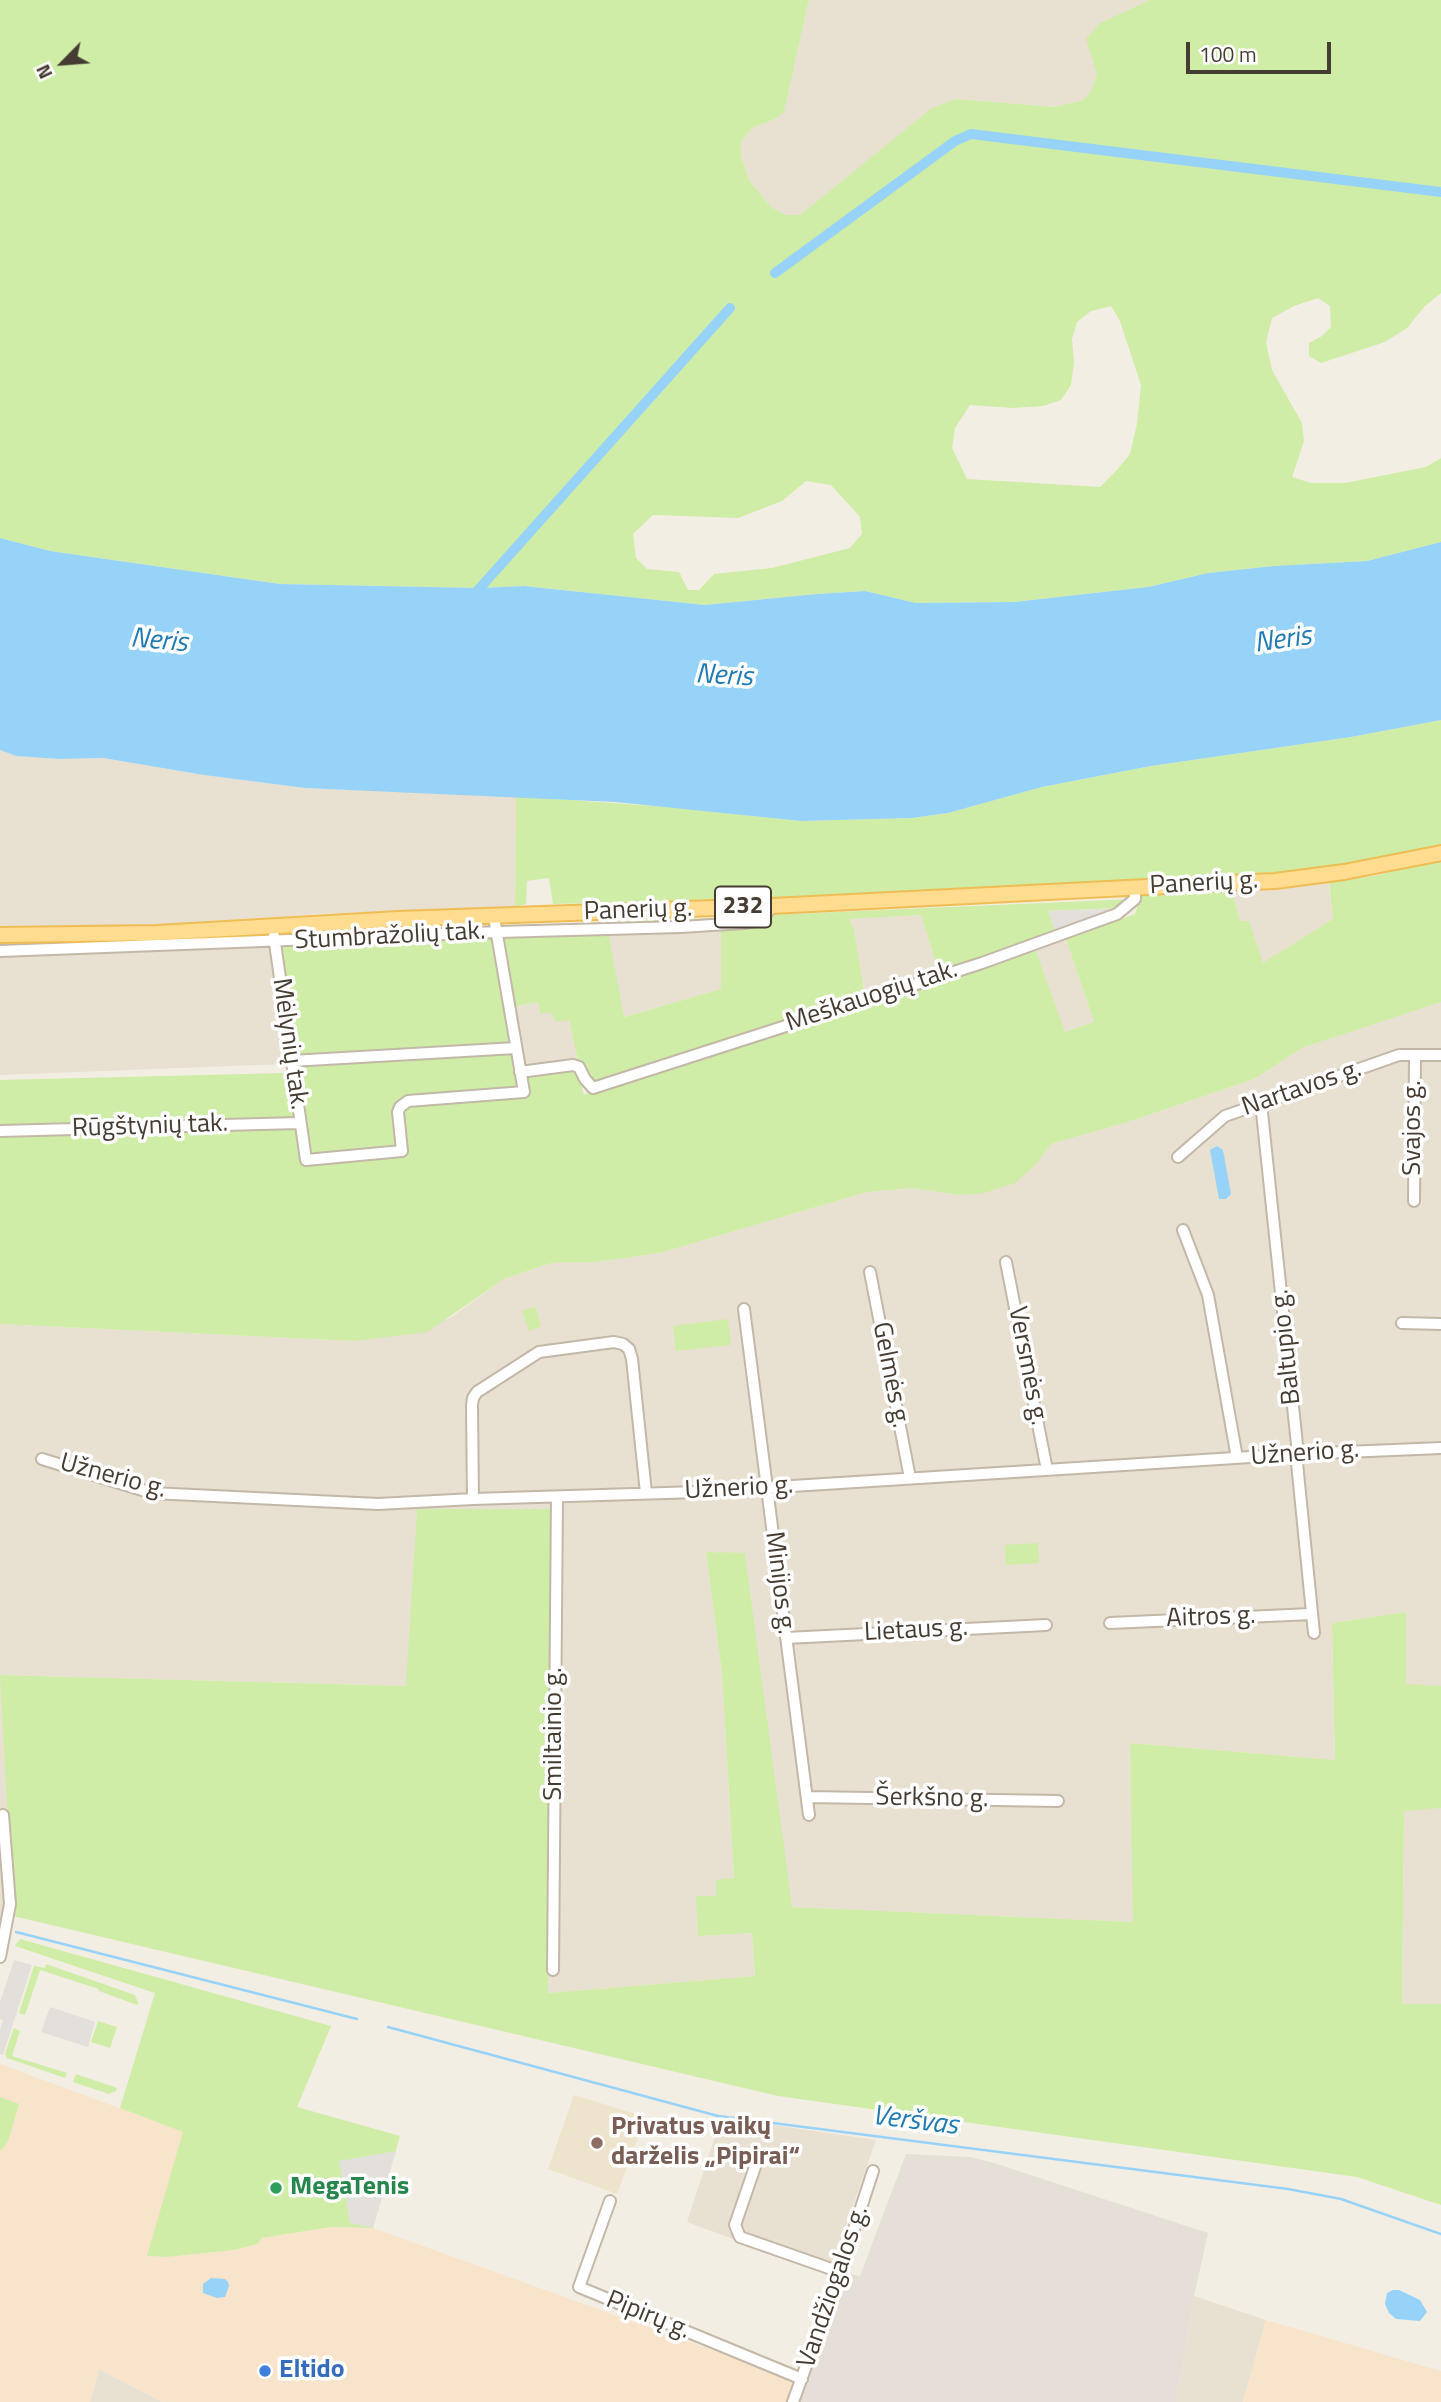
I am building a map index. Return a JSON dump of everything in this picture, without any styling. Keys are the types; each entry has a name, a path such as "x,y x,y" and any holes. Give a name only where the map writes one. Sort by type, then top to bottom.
{"main road":[{"name":"Panerių g.","path":"0,935 274,935 398,919 772,906 1275,881 1344,872 1441,853"}],"street":[{"name":"Meškauogių tak.","path":"520,1072 573,1065 579,1067 593,1088 982,963 1117,914 1135,899 1135,888"},
{"name":"Stumbražolių tak.","path":"0,951 274,935 625,929 744,923 762,920 772,906"},
{"path":"494,917 520,1072"},
{"name":"Mėlynių tak.","path":"274,935 306,1160 402,1151 398,1112 408,1101 524,1092 520,1072"},
{"path":"292,1060 516,1048"},
{"name":"Nartavos g.","path":"1178,1157 1225,1116 1399,1055 1441,1055"},
{"name":"Svajos g.","path":"1414,1201 1415,1055"},
{"name":"Baltupio g.","path":"1261,1103 1314,1633"},
{"name":"Rūgštynių tak.","path":"0,1131 299,1123"},
{"path":"1183,1230 1208,1295 1237,1458"},
{"name":"Versmės g.","path":"1006,1262 1047,1470"},
{"name":"Gelmės g.","path":"870,1272 910,1478"},
{"name":"Minijos g.","path":"744,1309 809,1815"},
{"path":"1402,1323 1441,1324"},
{"path":"473,1499 472,1405 477,1392 538,1352 614,1342 629,1349 632,1359 646,1493"},
{"name":"Užnerio g.","path":"42,1459 152,1493 378,1504 767,1487 1298,1454 1441,1448"},
{"name":"Smiltainio g.","path":"553,1970 556,1497"},
{"name":"Aitros g.","path":"1110,1623 1312,1614"},
{"name":"Lietaus g.","path":"786,1638 1046,1625"},
{"name":"Šerkšno g.","path":"807,1797 1058,1801"},
{"path":"0,1957 4,1917 10,1904 3,1815"},
{"path":"757,2161 735,2225 740,2236 840,2272"},
{"name":"Vandžiogalos g.","path":"793,2402 873,2171"},
{"name":"Pipirų g.","path":"610,2202 579,2287 802,2379"}],"shaded area":[{"path":"809,0 1150,0 1101,23 1097,74 1091,91 1083,100 1055,107 956,99 933,108 800,215 785,215 770,206 749,180 741,155 741,142 752,128 775,119 784,111"},
{"path":"0,750 16,756 103,758 305,788 516,796 515,907 316,914 173,926 0,927"},
{"path":"1328,878 1333,919 1263,964 1249,922 1240,922 1231,888"},
{"path":"1121,908 1057,936 1048,911"},
{"path":"921,915 939,972 865,996 854,929 848,919"},
{"path":"721,926 722,989 623,1017 608,933"},
{"path":"1066,939 1094,1022 1064,1032 1036,951"},
{"path":"267,946 273,951 286,1061 283,1064 0,1075 0,956"},
{"path":"539,1002 551,1012 569,1020 578,1061 527,1068 523,1064 513,1007"},
{"path":"1441,1002 1441,2004 1402,2004 1406,1612 1332,1623 1335,1760 1130,1743 1134,1922 791,1907 745,1554 706,1552 722,1674 734,1878 717,1896 698,1936 752,1933 755,1976 548,1993 551,1735 417,1510 407,1686 1,1675 12,1903 0,1957 0,1324 355,1341 450,1318 504,1279 551,1263 596,1262 660,1253 867,1192 912,1188 960,1195 1037,1163 1051,1144 1128,1122 1254,1079 1302,1048"},
{"path":"14,1960 32,1965 3,2055 0,2054 0,2030 3,2020 0,2019 0,2002"},
{"path":"50,2007 95,2022 88,2047 41,2032"},
{"path":"0,2064 184,2132 148,2256 167,2257 234,2250 262,2238 331,2227 373,2228 795,2380 787,2402 162,2402 99,2369 90,2402 0,2402"},
{"name":"Privatus vaikų darželis „Pipirai“","path":"574,2095 646,2117 617,2194 548,2169"},
{"path":"722,2115 738,2120 876,2140 829,2274 687,2222"},
{"path":"396,2151 373,2228 350,2223 339,2161"},
{"path":"906,2154 970,2157 994,2163 1208,2233 1176,2402 793,2402 840,2272 860,2276"},
{"path":"1194,2296 1266,2320 1243,2402 1176,2402"},
{"path":"1266,2320 1441,2371 1441,2402 1243,2402"},
{"path":"99,2369 162,2402 90,2402"}],"green space":[{"path":"0,0 809,0 784,112 775,119 752,128 741,142 741,155 749,180 770,206 785,215 800,215 932,108 956,99 1055,107 1083,100 1091,91 1097,74 1086,39 1100,23 1150,0 1441,0 1441,293 1425,306 1407,328 1385,342 1321,363 1309,356 1309,343 1331,327 1330,306 1318,298 1294,306 1272,318 1266,342 1272,370 1302,423 1304,441 1292,477 1311,483 1345,483 1426,467 1441,458 1441,542 1367,561 1208,573 1148,587 1014,602 916,603 865,591 705,605 524,586 480,588 280,584 50,551 0,538","holes":["1111,306 1120,321 1141,385 1137,424 1130,454 1116,471 1100,487 967,479 952,448 955,428 970,405 1013,408 1043,406 1061,400 1071,385 1074,363 1072,339 1077,322 1091,311","806,481 831,485 860,517 862,534 850,548 772,568 714,574 699,590 688,590 679,572 647,569 636,558 633,534 653,515 738,518 782,501"]},
{"path":"1441,720 1441,845 1325,869 1136,881 770,898 553,904 549,878 527,881 526,904 515,907 516,796 667,807 801,821 912,818 948,813 1042,787 1151,766 1351,737"},
{"path":"1441,860 1441,1002 1302,1048 1254,1079 1128,1122 1051,1144 1037,1163 1015,1183 984,1193 960,1195 912,1188 867,1192 660,1253 596,1262 551,1263 504,1279 427,1332 355,1341 0,1324 0,1135 296,1128 303,1163 403,1155 402,1112 406,1106 528,1096 525,1076 577,1070 584,1095 1036,951 1065,1032 1094,1022 1066,939 1135,914 1142,892 1231,888 1240,921 1249,921 1263,963 1333,919 1329,881 1374,876"},
{"path":"1132,899 1121,908 1048,911 1056,933 939,972 921,915 849,919 854,929 865,996 595,1082 589,1079 583,1062 578,1061 569,1020 556,1022 551,1012 541,1014 538,1002 513,1007 502,937 608,932 624,1017 721,989 721,926 758,924 770,921 771,915"},
{"path":"759,917 587,928 609,922"},
{"path":"492,935 512,1044 293,1058 280,946"},
{"path":"512,1051 519,1086 516,1088 401,1102 398,1148 308,1157 294,1063"},
{"path":"285,1073 293,1119 0,1127 0,1080"},
{"path":"536,1308 541,1326 529,1331 522,1311"},
{"path":"728,1319 731,1345 676,1351 673,1326"},
{"path":"417,1509 552,1509 548,1993 755,1976 752,1933 698,1936 696,1896 716,1896 716,1880 734,1878 722,1674 706,1552 745,1553 792,1907 1133,1922 1130,1743 1335,1760 1332,1623 1406,1612 1406,1684 1441,1686 1441,1808 1404,1811 1402,2004 1441,2004 1441,2205 1357,2177 778,2096 13,1916 0,1675 406,1686"},
{"path":"1038,1543 1039,1563 1006,1565 1005,1545"},
{"path":"20,1939 331,2026 297,2107 400,2136 373,2228 331,2227 262,2238 257,2244 234,2250 167,2257 147,2256 183,2132 120,2108 155,1993 15,1946"},
{"path":"46,1964 135,1995 138,2003 137,2005 99,1989 40,1970 25,2015 19,2013 34,1966 45,1968"},
{"path":"98,2021 117,2027 110,2048 91,2042"},
{"path":"14,2028 20,2031 12,2056 67,2073 65,2078 7,2058 5,2054"},
{"path":"76,2074 117,2088 116,2091 109,2094 73,2082"},
{"path":"0,2097 19,2104 8,2141 2,2150 0,2150"}],"water":[{"name":"Neris","path":"0,538 50,551 280,584 480,588 524,586 705,605 865,591 916,603 1014,602 1148,587 1208,573 1367,561 1441,542 1441,720 1351,737 1151,766 1042,787 948,813 912,818 801,821 615,802 305,788 103,758 16,756 0,750"},
{"path":"1217,1146 1223,1150 1231,1194 1226,1199 1219,1199 1210,1150"},
{"path":"211,2278 225,2279 228,2282 225,2297 217,2298 203,2293 203,2284"},
{"path":"1393,2290 1420,2300 1427,2312 1420,2321 1396,2319 1389,2313 1385,2304 1387,2293"}],"waterway":[{"path":"775,273 955,141 971,134 1441,192"},
{"path":"471,598 730,308"},
{"path":"16,1932 357,2019"},
{"name":"Veršvas","path":"388,2027 718,2116 1288,2189 1341,2199 1441,2234"}],"place":[{"name":"Privatus vaikų darželis „Pipirai“","path":"597,2143"},
{"name":"MegaTenis","path":"276,2188"},
{"name":"Eltido","path":"265,2371"}]}
